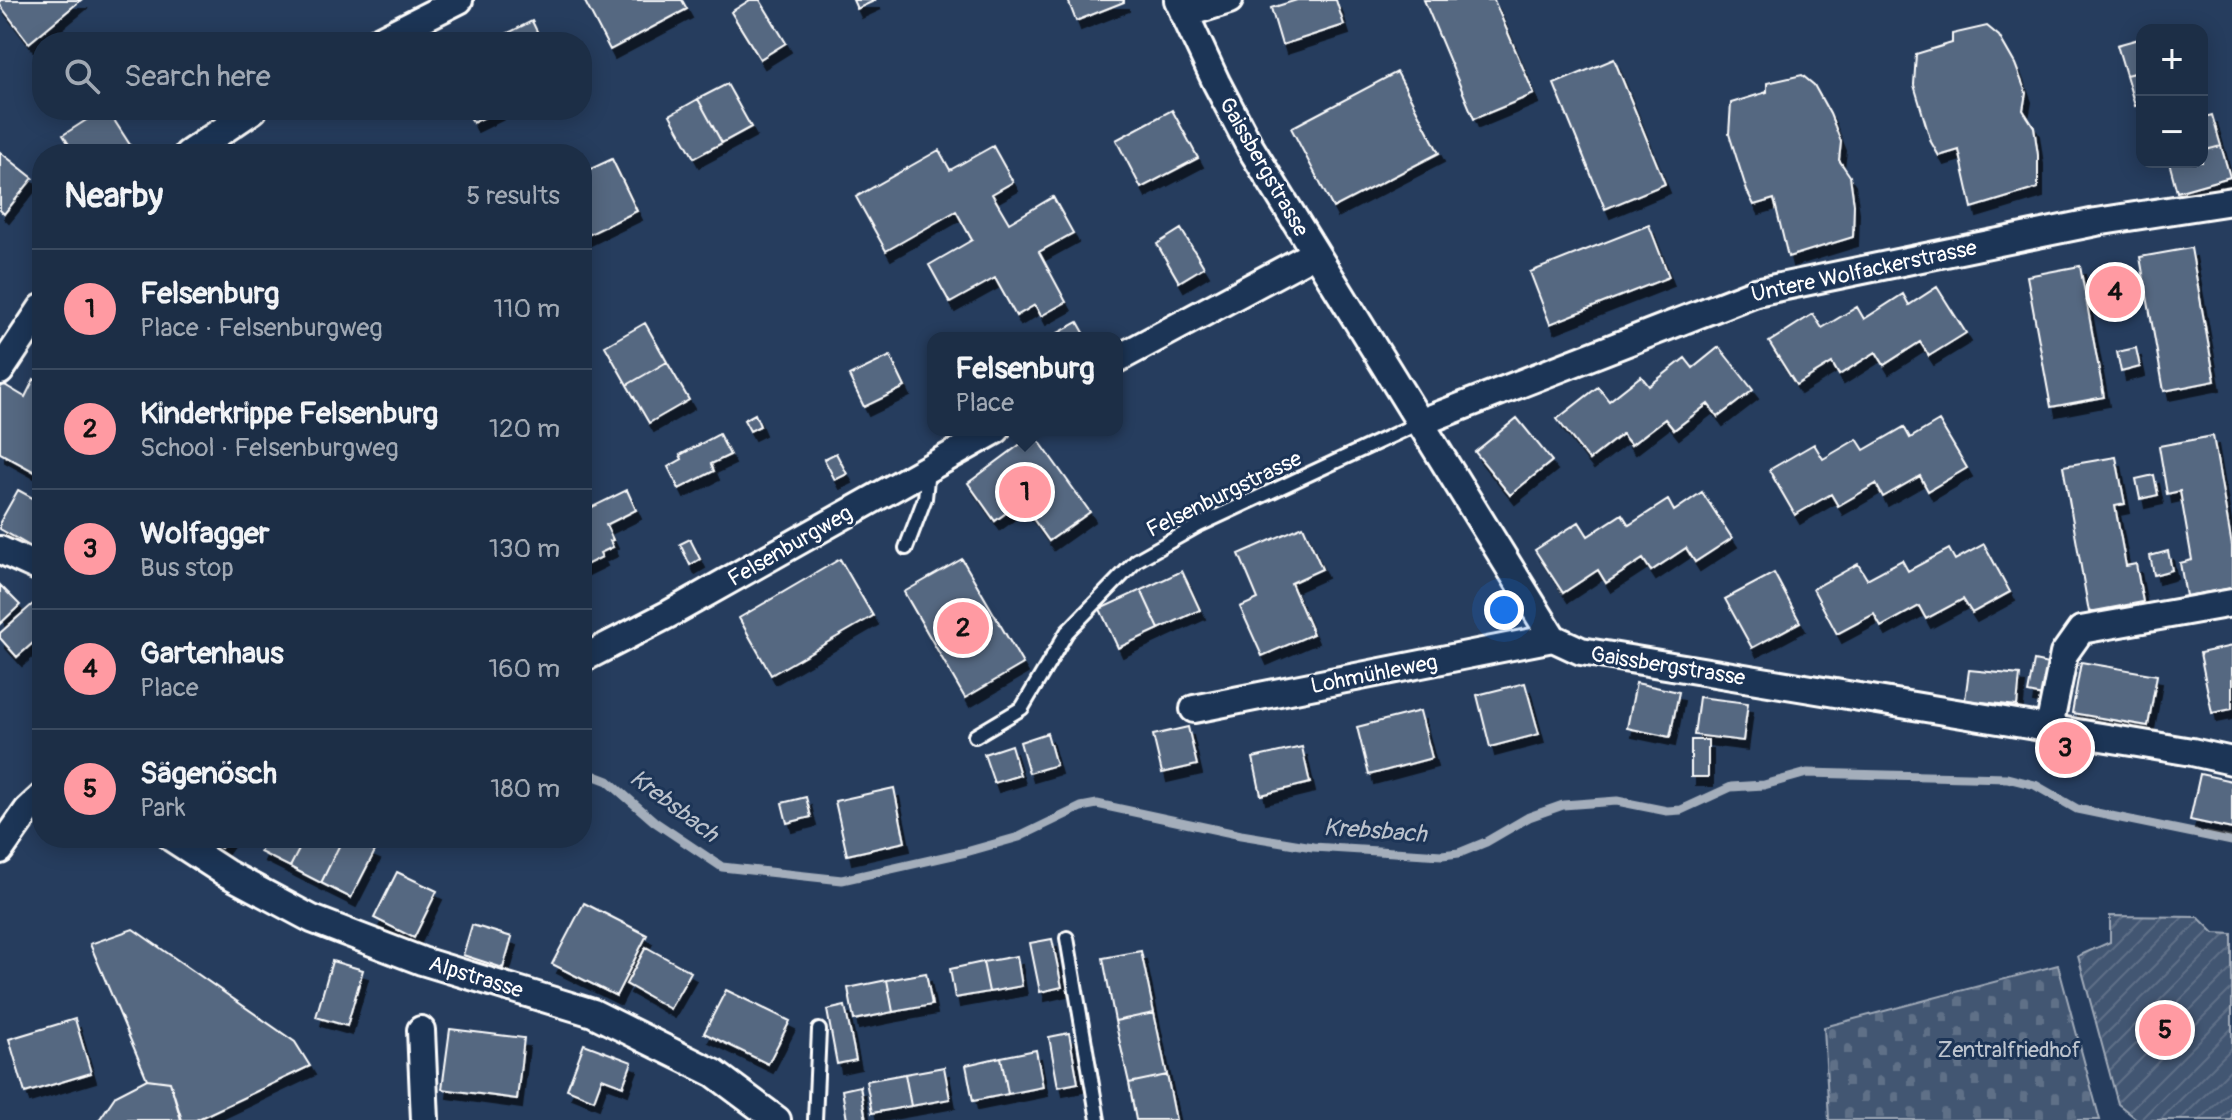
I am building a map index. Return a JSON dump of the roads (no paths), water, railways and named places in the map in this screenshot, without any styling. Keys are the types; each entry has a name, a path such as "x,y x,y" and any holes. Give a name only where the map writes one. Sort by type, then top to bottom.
{"street":[{"path":"396,32 459,0"},
{"path":"1181,7 1229,0"},
{"name":"Gaissbergstrasse","path":"1181,7 1250,147 1553,638 1581,651 2232,761"},
{"path":"203,144 238,120"},
{"name":"Untere Wolfackerstrasse","path":"1419,423 1756,292 2096,222 2232,201"},
{"path":"1123,356 1315,253"},
{"path":"0,371 32,323"},
{"name":"Felsenburgweg","path":"592,654 669,614 986,436"},
{"path":"0,550 32,564"},
{"path":"2049,728 2064,654 2081,630 2232,603"},
{"name":"Lohmühleweg","path":"1194,709 1553,638"},
{"path":"0,850 32,806"},
{"name":"Alpstrasse","path":"187,848 226,873 312,919 422,961 593,1013 714,1073 777,1120"},
{"path":"421,1030 425,1120"}],"lane":[{"name":"Felsenburgstrasse","path":"975,736 1022,708 1067,632 1137,560 1199,525 1419,423"},
{"path":"906,548 925,498 928,470"},
{"path":"1067,938 1098,1120"},
{"path":"815,1120 819,1030"}],"waterway":[{"name":"Krebsbach","path":"592,775 608,781 655,822 722,867 842,880 1019,837 1081,807 1097,804 1313,847 1442,855 1459,853 1486,842 1529,817 1563,805 1617,801 1667,811 1681,810 1731,787 1764,785 1807,773 2007,778 2035,785 2077,809 2232,841"}],"place":[{"name":"Gartenhaus","path":"2115,292"},
{"name":"Felsenburg","path":"1025,492"},
{"name":"Kinderkrippe Felsenburg","path":"963,628"},
{"name":"Wolfagger","path":"2065,748"},
{"name":"Sägenösch","path":"2165,1030"}],"park label":[{"name":"Zentralfriedhof","path":"2009,1050"}]}
